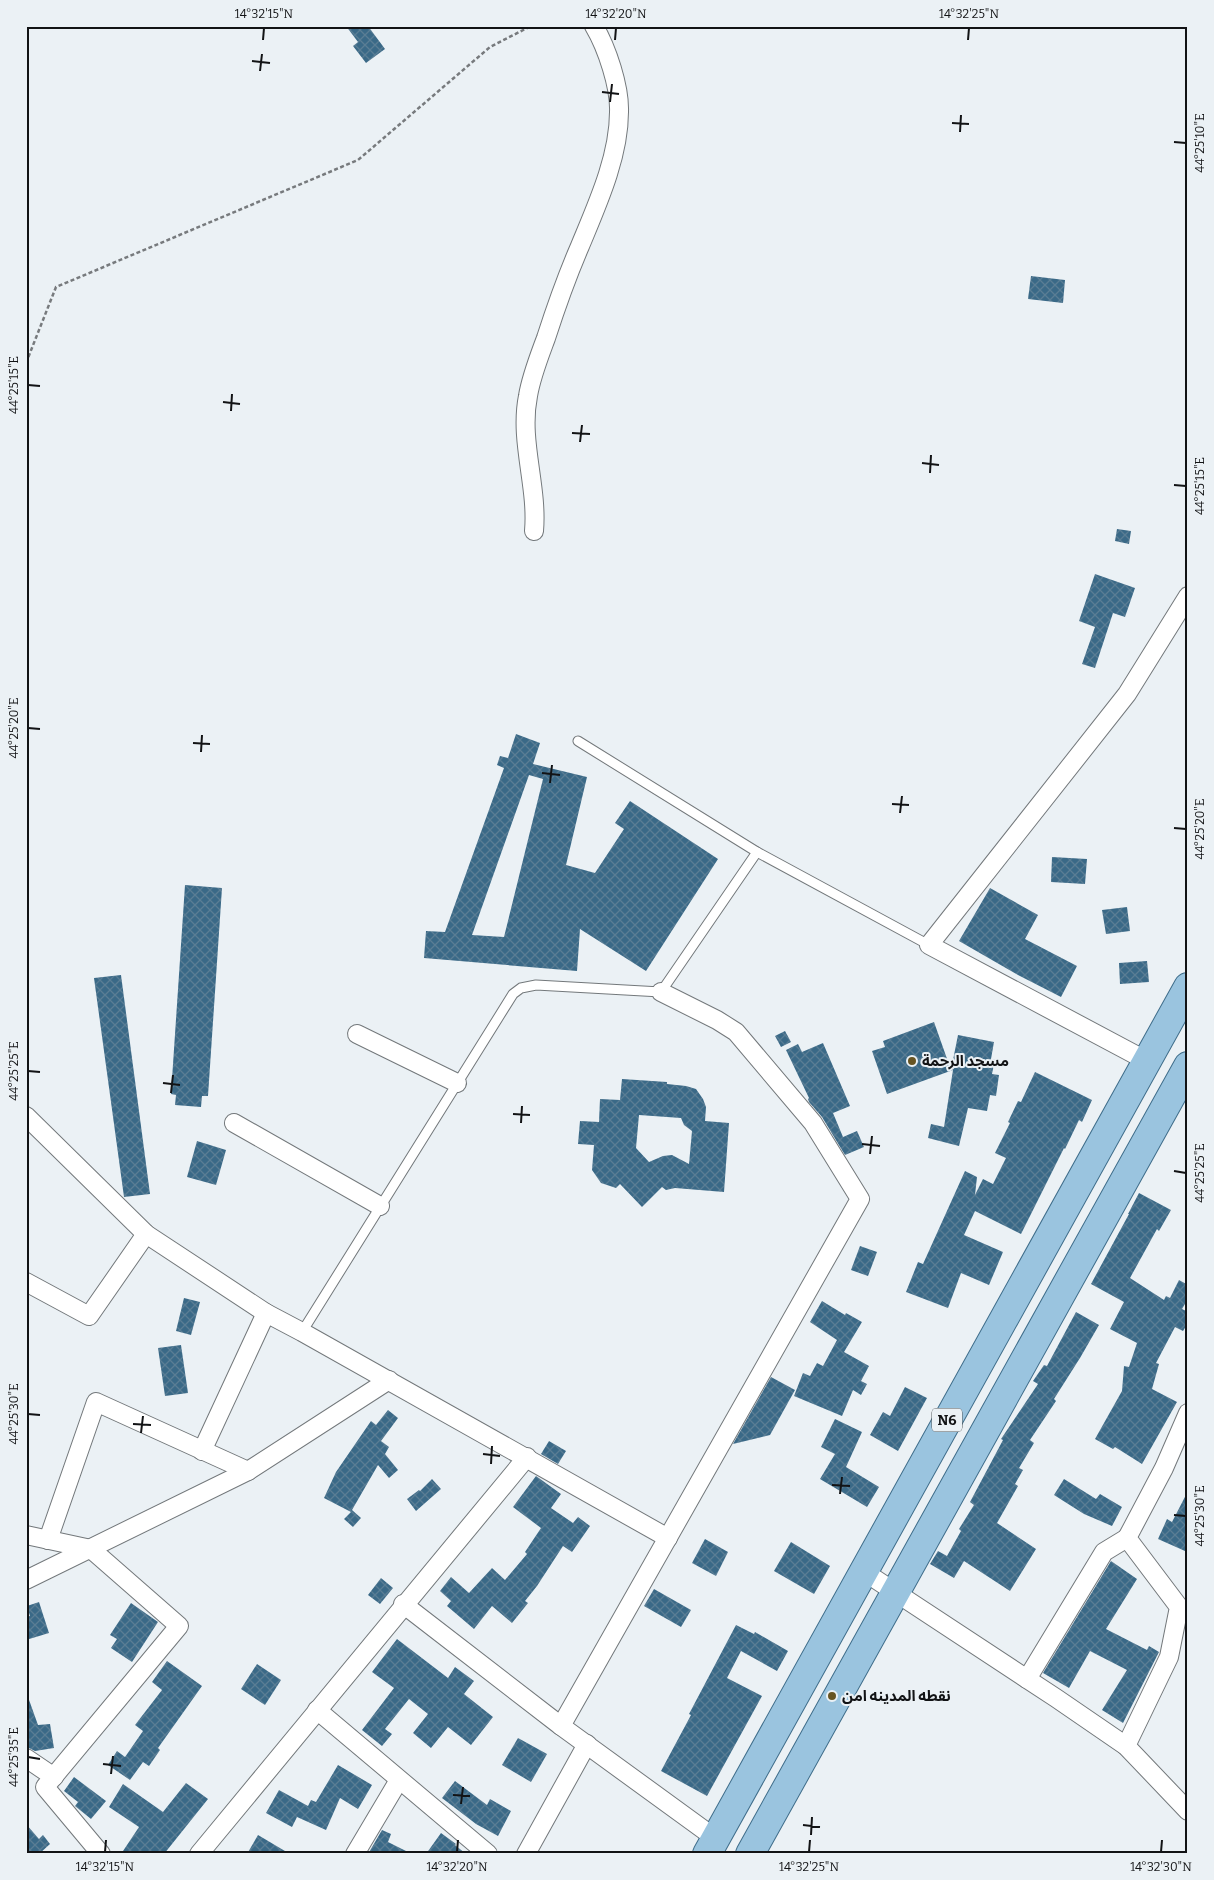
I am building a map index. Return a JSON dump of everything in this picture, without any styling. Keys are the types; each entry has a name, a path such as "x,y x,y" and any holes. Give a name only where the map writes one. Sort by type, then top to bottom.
{"main road":[{"name":"N6","path":"711,1846 1188,987"},
{"name":"N6","path":"750,1854 1188,1066"},
{"path":"1120,1110 1151,1133"},
{"path":"770,1738 803,1759"}],"street":[{"path":"534,531 536,514 525,426 528,396 566,278 599,200 615,147 620,112 613,74 594,26"},
{"path":"1147,1061 929,946 1127,694 1188,596"},
{"path":"561,1726 860,1199 813,1123 736,1032 717,1020 662,992"},
{"path":"358,1034 457,1083"},
{"path":"26,1116 146,1234 266,1313 527,1457 668,1538"},
{"path":"234,1123 380,1206"},
{"path":"26,1282 89,1316 146,1234"},
{"path":"202,1451 266,1313"},
{"path":"26,1580 248,1472 389,1380"},
{"path":"48,1540 96,1402 248,1472"},
{"path":"1027,1679 1104,1552 1127,1538 1164,1468 1187,1417"},
{"path":"199,1854 527,1457"},
{"path":"26,1535 91,1549 179,1626 45,1787 101,1854"},
{"path":"1126,1746 1169,1657 1179,1606 1127,1538"},
{"path":"863,1571 1126,1746 1188,1811"},
{"path":"404,1604 561,1726 587,1744 711,1846"},
{"path":"317,1710 488,1854"},
{"path":"526,1854 587,1744"},
{"path":"26,1758 54,1777"},
{"path":"355,1854 398,1780"}],"lane":[{"path":"578,741 757,852 929,946"},
{"path":"302,1332 513,994 521,988 536,985 662,992 757,852"}],"path":[{"path":"26,363 56,287 358,160 490,47 531,26"}],"building":[{"path":"346,26 368,26 385,49 366,63 353,46 358,42"},
{"path":"1031,276 1065,280 1063,303 1028,299"},
{"path":"1117,529 1131,531 1129,544 1115,541"},
{"path":"1095,574 1135,588 1125,617 1113,613 1095,668 1082,664 1095,627 1079,621"},
{"path":"516,734 540,743 533,764 587,777 566,865 595,873 624,829 615,823 630,801 718,859 646,971 580,929 577,971 424,958 426,931 445,932 504,768 497,765 500,756 508,758","holes":["529,775 543,779 504,937 472,935"]},
{"path":"1052,857 1087,859 1085,884 1051,882"},
{"path":"185,885 222,888 208,1096 202,1096 201,1107 175,1105 176,1095 171,1094"},
{"path":"990,888 1038,915 1025,939 1077,966 1061,997 959,941"},
{"path":"1127,907 1130,931 1106,934 1102,910"},
{"path":"1147,961 1149,982 1120,984 1119,963"},
{"path":"121,975 150,1194 124,1197 94,978"},
{"path":"934,1022 951,1070 958,1035 994,1042 991,1059 995,1059 992,1074 999,1075 996,1096 990,1095 987,1111 968,1108 959,1146 928,1138 931,1124 944,1127 953,1070 887,1094 872,1051 885,1047 883,1041"},
{"path":"785,1031 791,1042 781,1047 775,1036"},
{"path":"823,1043 850,1106 833,1113 843,1137 857,1131 864,1147 845,1155 822,1117 809,1102 809,1098 786,1050 798,1044 802,1052"},
{"path":"1035,1072 1092,1100 1082,1122 1079,1120 1064,1148 1021,1234 975,1211 964,1235 1003,1252 989,1285 961,1273 948,1308 906,1292 918,1262 923,1264 965,1171 977,1177 975,1195 983,1179 993,1184 1006,1158 995,1153 1010,1123 1008,1122 1018,1101 1021,1102"},
{"path":"622,1079 667,1082 667,1084 696,1089 706,1107 705,1121 729,1123 724,1192 675,1188 666,1190 662,1187 642,1207 620,1184 616,1188 601,1183 592,1170 594,1145 578,1144 580,1121 599,1122 600,1099 620,1100","holes":["639,1115 681,1118 684,1125 692,1131 689,1164 672,1155 663,1156 649,1162 636,1148"]},
{"path":"197,1141 226,1150 216,1185 187,1177"},
{"path":"1139,1193 1171,1210 1159,1231 1157,1229 1130,1278 1164,1300 1166,1296 1170,1298 1179,1280 1188,1285 1188,1299 1182,1309 1188,1312 1188,1323 1183,1331 1175,1327 1156,1363 1159,1364 1152,1389 1177,1402 1142,1464 1115,1447 1113,1449 1095,1439 1122,1391 1124,1366 1129,1367 1137,1343 1110,1329 1124,1302 1091,1284"},
{"path":"860,1246 877,1252 868,1276 851,1270"},
{"path":"184,1298 200,1302 191,1335 176,1331"},
{"path":"822,1301 845,1315 846,1313 862,1322 844,1352 869,1366 861,1381 867,1384 861,1395 853,1390 842,1416 794,1396 803,1373 810,1376 817,1363 823,1366 837,1340 810,1322"},
{"path":"1076,1312 1099,1325 1054,1399 1056,1401 1030,1440 1034,1443 1019,1468 1023,1470 1015,1484 1018,1486 997,1523 1036,1549 1010,1591 964,1561 954,1578 930,1564 938,1551 947,1556 961,1531 959,1529 974,1505 970,1502 1003,1440 1001,1439 1038,1384 1033,1381 1044,1365 1047,1366"},
{"path":"181,1345 188,1393 165,1396 158,1348"},
{"path":"771,1377 795,1390 770,1435 733,1444"},
{"path":"905,1387 927,1398 898,1451 870,1435 883,1412 890,1416"},
{"path":"388,1410 398,1418 381,1441 389,1447 385,1454 398,1470 389,1478 378,1465 352,1510 361,1518 353,1527 344,1519 351,1512 324,1498 336,1472 371,1421 376,1425"},
{"path":"835,1419 862,1432 846,1467 879,1487 867,1507 820,1479 835,1454 821,1447"},
{"path":"549,1441 566,1451 558,1464 541,1454"},
{"path":"536,1476 561,1494 551,1508 573,1523 578,1517 590,1526 572,1552 563,1546 525,1601 528,1603 512,1623 492,1606 474,1629 447,1606 451,1601 440,1591 451,1577 469,1593 492,1568 505,1580 527,1554 525,1552 541,1528 513,1507"},
{"path":"432,1479 441,1489 416,1511 407,1499 420,1491"},
{"path":"1064,1479 1096,1499 1100,1494 1122,1507 1112,1526 1084,1514 1054,1495"},
{"path":"1188,1491 1188,1545 1185,1551 1158,1539 1167,1519 1172,1522"},
{"path":"705,1539 728,1552 716,1576 692,1563"},
{"path":"791,1542 830,1566 814,1594 774,1571"},
{"path":"1111,1561 1137,1579 1106,1629 1147,1650 1149,1646 1159,1652 1123,1723 1102,1710 1127,1670 1090,1651 1069,1688 1043,1673"},
{"path":"381,1578 393,1588 380,1604 368,1595"},
{"path":"654,1589 691,1610 681,1627 644,1606"},
{"path":"39,1602 49,1633 26,1640 26,1617 30,1616 27,1606"},
{"path":"131,1603 158,1622 132,1662 111,1648 117,1639 110,1635"},
{"path":"736,1625 754,1634 755,1632 788,1651 777,1671 741,1651 727,1678 762,1696 707,1796 661,1771"},
{"path":"397,1639 448,1678 455,1667 474,1681 464,1694 493,1717 471,1745 448,1727 431,1748 413,1733 428,1714 409,1699 385,1729 392,1734 382,1746 362,1730 394,1688 372,1672"},
{"path":"167,1661 202,1686 158,1748 160,1750 149,1766 143,1762 130,1780 108,1765 117,1751 125,1757 143,1731 135,1725 162,1690 152,1682"},
{"path":"257,1664 281,1680 265,1705 241,1689"},
{"path":"28,1697 38,1725 50,1724 54,1748 35,1751 27,1747 26,1698"},
{"path":"518,1738 547,1754 531,1782 502,1765"},
{"path":"338,1765 372,1785 358,1809 340,1798 326,1830 297,1817 292,1827 266,1813 279,1790 308,1806 311,1800 316,1802"},
{"path":"74,1777 106,1801 91,1819 75,1806 78,1802 64,1791"},
{"path":"455,1781 487,1805 490,1799 511,1811 498,1836 476,1824 442,1798"},
{"path":"186,1783 208,1799 164,1854 121,1854 139,1827 109,1807 123,1784 163,1812"},
{"path":"26,1824 39,1839 43,1835 50,1844 39,1854 26,1854"},
{"path":"382,1830 391,1834 388,1842 412,1854 368,1854"},
{"path":"441,1833 456,1844 466,1854 426,1854"},
{"path":"258,1835 290,1854 247,1854"}],"place":[{"name":"مسجد الرحمة","path":"912,1061"},
{"name":"نقطه المدينه امن","path":"832,1696"}]}
